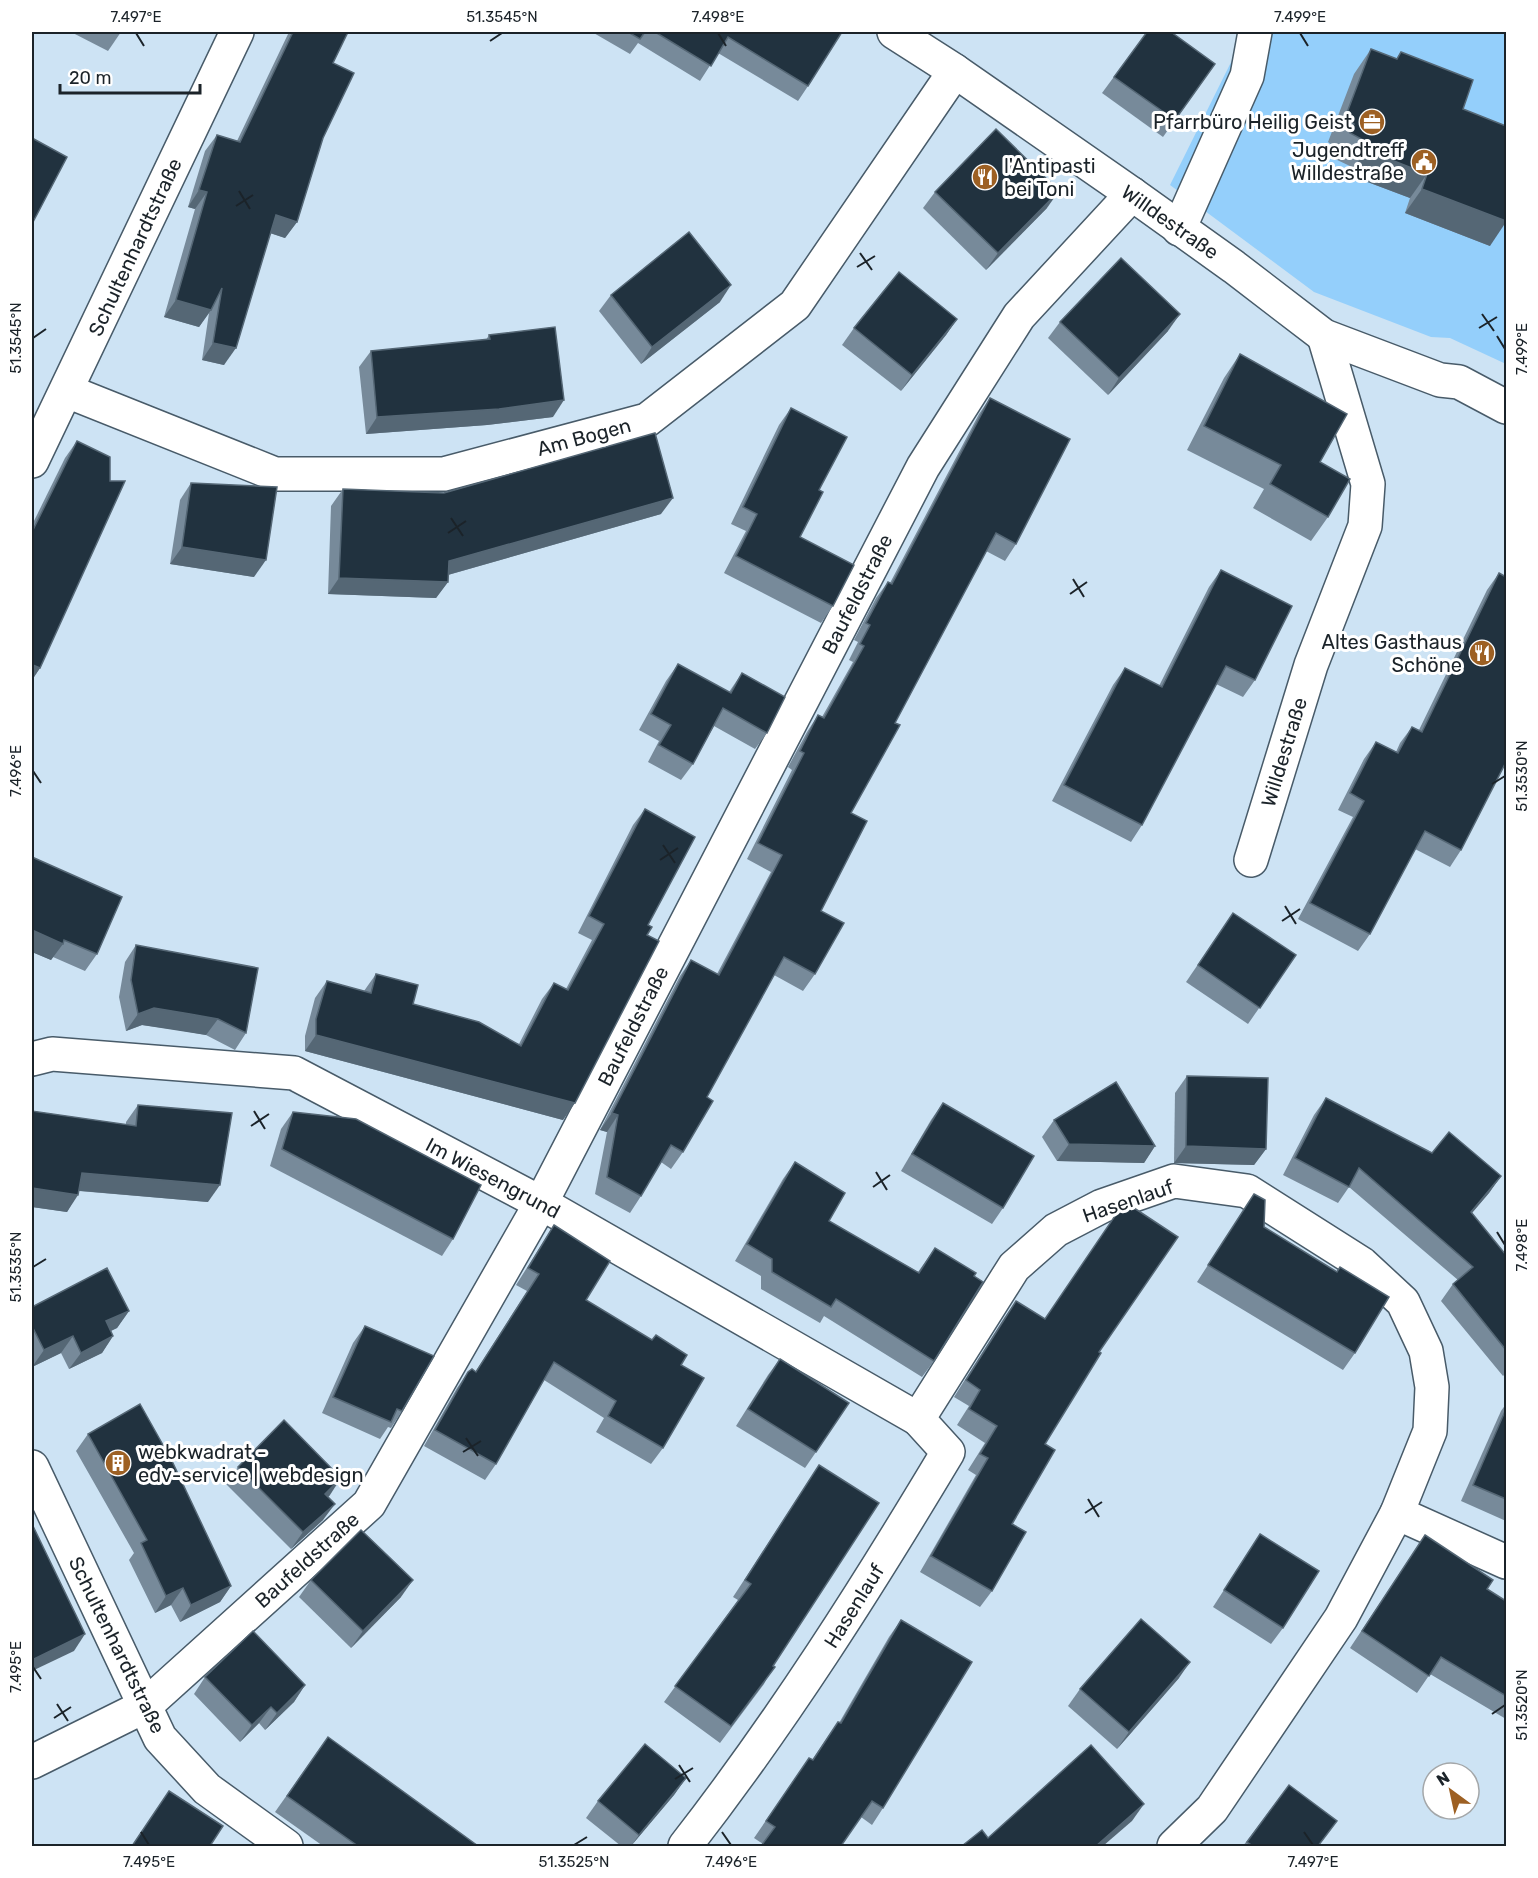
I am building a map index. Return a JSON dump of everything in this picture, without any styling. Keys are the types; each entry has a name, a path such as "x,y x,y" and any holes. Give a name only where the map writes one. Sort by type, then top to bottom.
{"street":[{"name":"Schultenhardtstraße","path":"32,461 237,32"},
{"name":"Willdestraße","path":"894,32 955,70 1131,194 1234,267 1324,336 1440,380 1459,382 1506,406"},
{"path":"1179,229 1247,76 1255,32"},
{"name":"Am Bogen","path":"67,391 275,474 444,474 647,420 795,304 955,70"},
{"name":"Baufeldstraße","path":"32,1761 145,1706 369,1504 541,1203 923,467 1019,316 1131,194"},
{"name":"Willdestraße","path":"1251,860 1311,665 1365,526 1368,484 1324,336"},
{"name":"Im Wiesengrund","path":"32,1059 52,1054 294,1073 541,1203 918,1419"},
{"name":"Hasenlauf","path":"685,1846 728,1791 843,1626 948,1452 918,1419 1014,1267 1056,1230 1102,1206 1174,1181 1247,1191 1362,1264 1403,1302 1426,1351 1432,1387 1430,1431 1397,1513 1341,1618 1212,1809 1174,1846"},
{"name":"Schultenhardtstraße","path":"32,1467 160,1738 207,1789 286,1846"},
{"path":"1397,1513 1506,1562"}],"shaded area":[{"path":"1246,32 1506,32 1506,364 1450,338 1431,337 1314,292 1170,185"}],"building":[{"path":"293,32 348,32 333,63 354,73 323,138 297,222 276,215 236,348 213,343 222,288 211,310 176,300 207,192 199,190 217,135 240,142"},
{"path":"628,32 645,32 640,39"},
{"path":"655,32 842,32 808,86 728,37 711,66"},
{"path":"1147,32 1171,32 1215,64 1175,120 1114,77"},
{"name":"Jugendtreff Willdestraße","path":"1371,49 1397,59 1401,52 1473,80 1463,109 1506,126 1506,221 1422,189 1427,174 1366,150 1369,143 1350,133 1354,124 1345,118"},
{"name":"l'Antipasti bei Toni","path":"996,129 1059,191 998,253 935,192"},
{"path":"32,138 67,157 32,224"},
{"path":"689,232 731,285 652,347 611,295"},
{"path":"1121,258 1180,314 1119,378 1060,322"},
{"path":"899,272 957,319 912,375 854,328"},
{"path":"555,327 564,400 499,409 377,417 371,351 490,339 489,335"},
{"path":"1240,354 1347,414 1320,462 1350,479 1328,517 1270,484 1281,465 1204,426"},
{"path":"990,398 1070,439 1016,544 996,533 895,723 900,725 851,813 867,821 821,911 844,923 815,974 784,957 707,1097 713,1101 683,1152 671,1145 641,1196 607,1177 618,1115 612,1113 691,960 719,975 782,855 758,843 804,753 800,751 818,715 824,718 864,646 860,644 870,625 866,623 888,582 892,584"},
{"path":"791,408 847,437 819,490 823,492 800,537 854,565 833,606 736,556 757,514 743,507"},
{"path":"655,433 673,498 449,561 448,582 339,578 343,489 444,493"},
{"path":"77,441 110,457 110,481 125,481 40,668 33,665 32,668 32,532"},
{"path":"191,483 277,487 266,560 182,547"},
{"path":"1221,570 1292,606 1255,680 1226,666 1142,825 1064,785 1125,668 1162,687"},
{"path":"1499,573 1506,577 1506,762 1461,850 1425,831 1370,934 1310,903 1364,801 1350,793 1376,742 1398,753 1412,727 1422,732"},
{"path":"678,664 731,693 742,673 785,697 767,733 723,708 693,764 659,745 671,725 651,714"},
{"path":"645,809 695,837 648,925 652,927 647,935 659,941 575,1103 316,1035 316,1019 327,981 371,993 376,974 418,985 413,1004 479,1022 521,1046 554,983 568,990 604,924 589,916"},
{"path":"32,857 122,897 97,954 64,940 63,944 32,930"},
{"path":"1233,913 1296,955 1260,1008 1198,965"},
{"path":"136,945 258,968 246,1033 218,1019 190,1014 154,1008 138,1014 131,980"},
{"path":"1187,1076 1268,1078 1266,1149 1186,1146"},
{"path":"1116,1082 1155,1146 1069,1144 1054,1120"},
{"path":"1326,1098 1432,1153 1449,1132 1501,1176 1471,1212 1506,1255 1506,1350 1453,1284 1473,1267 1359,1168 1349,1187 1295,1158"},
{"path":"943,1103 1034,1156 1003,1208 912,1154"},
{"path":"138,1105 232,1113 220,1185 82,1173 78,1195 32,1188 32,1111 136,1126"},
{"path":"293,1112 356,1119 481,1185 453,1239 282,1149"},
{"path":"795,1162 845,1193 829,1221 919,1273 935,1248 976,1273 974,1276 983,1282 934,1361 836,1299 831,1307 772,1272 772,1259 747,1244"},
{"path":"1254,1194 1265,1200 1264,1227 1337,1272 1340,1267 1389,1297 1355,1353 1208,1265"},
{"path":"1128,1204 1178,1237 1099,1352 1101,1353 1045,1444 1055,1450 1012,1524 1026,1532 992,1591 931,1556 988,1458 980,1454 997,1426 969,1409 980,1390 966,1380 1016,1301 1045,1319 1121,1207"},
{"path":"554,1225 610,1261 586,1300 652,1340 656,1335 687,1355 681,1365 704,1378 663,1448 608,1416 616,1401 554,1362 496,1464 435,1430 468,1372 472,1369 476,1372 539,1274 528,1268"},
{"path":"107,1268 129,1311 106,1321 113,1336 81,1353 73,1336 44,1350 32,1326 32,1307"},
{"path":"365,1326 434,1356 402,1411 397,1409 391,1422 333,1397"},
{"path":"780,1359 849,1403 816,1452 748,1409"},
{"path":"140,1404 172,1461 231,1586 191,1605 183,1588 166,1596 141,1543 147,1540 88,1434"},
{"path":"1506,1409 1506,1499 1473,1485"},
{"path":"284,1420 341,1478 325,1494 335,1504 303,1532 238,1467"},
{"path":"819,1465 879,1503 773,1666 775,1667 731,1726 675,1686 751,1584 745,1580"},
{"path":"32,1524 85,1634 32,1660"},
{"path":"361,1530 413,1580 363,1631 311,1580"},
{"path":"1260,1534 1319,1571 1283,1628 1224,1590"},
{"path":"1425,1535 1493,1580 1487,1589 1506,1601 1506,1696 1441,1657 1429,1676 1362,1631"},
{"path":"1141,1619 1190,1662 1129,1732 1080,1689"},
{"path":"901,1620 972,1662 883,1808 872,1801 841,1846 761,1846 775,1827 766,1821 809,1758 813,1760 838,1722 841,1723"},
{"path":"253,1631 305,1685 277,1713 271,1707 252,1725 205,1677"},
{"path":"328,1737 478,1846 358,1846 287,1796"},
{"path":"645,1744 686,1778 639,1835 598,1801"},
{"path":"1091,1745 1144,1804 1096,1846 962,1846 982,1830 988,1838"},
{"path":"1289,1785 1337,1821 1318,1846 1253,1846 1247,1842"},
{"path":"169,1791 223,1826 210,1846 132,1846"}],"place":[{"name":"Pfarrbüro Heilig Geist","path":"1372,122"},
{"name":"Jugendtreff Willdestraße","path":"1424,162"},
{"name":"l'Antipasti bei Toni","path":"985,177"},
{"name":"Altes Gasthaus Schöne","path":"1482,653"},
{"name":"webkwadrat - edv-service | webdesign","path":"118,1463"}]}
